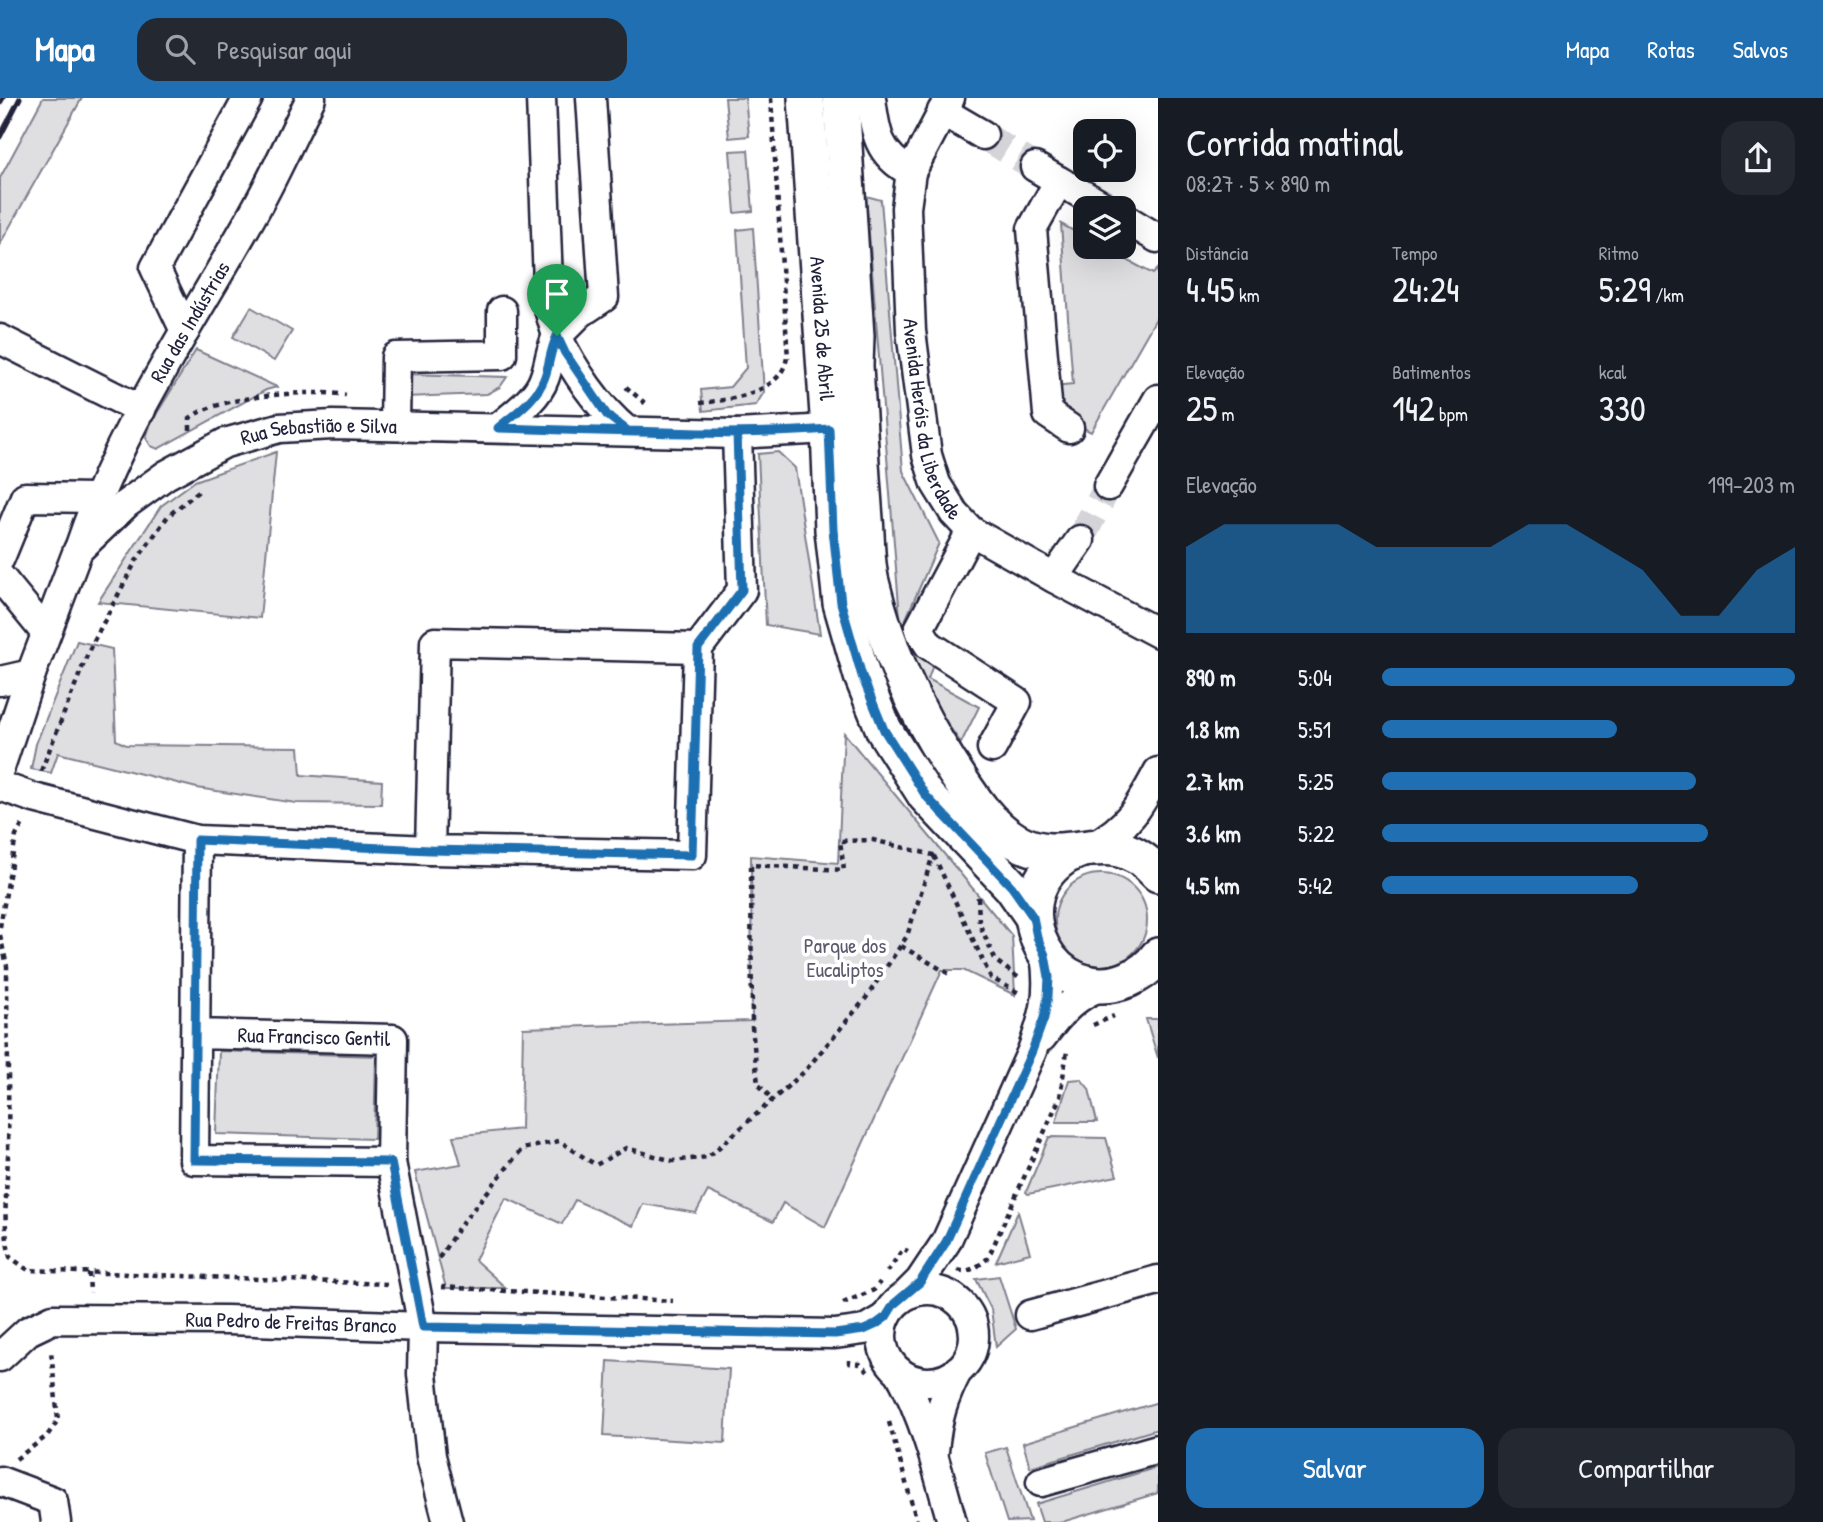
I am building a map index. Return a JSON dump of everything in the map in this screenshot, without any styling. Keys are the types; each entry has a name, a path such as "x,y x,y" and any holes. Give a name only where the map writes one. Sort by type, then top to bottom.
{"main road":[{"name":"Avenida 25 de Abril","path":"806,98 829,429 833,530 841,603 862,676 884,730 926,796 1012,887 1033,917 1037,937 1045,955"},
{"name":"Avenida 25 de Abril","path":"841,98 870,580 891,653 924,726 961,782 996,826 1016,841 1057,853 1112,846 1147,862 1158,874"},
{"path":"1033,917 1036,895 1046,874 1062,858 1088,847"},
{"path":"1045,955 1062,971 1111,1000 1122,982 1151,968"}],"street":[{"path":"185,331 155,268 248,98"},
{"name":"Rua das Indústrias","path":"78,550 96,498 141,410 256,210 311,98"},
{"path":"541,98 549,309 565,353 607,415 628,431"},
{"path":"498,428 523,406 544,380 550,351 557,336 580,313 604,297 591,98"},
{"path":"871,98 880,146 891,158 911,172"},
{"path":"946,104 983,135"},
{"name":"Avenida Heróis da Liberdade","path":"946,104 911,172 906,208 911,331 927,455 936,484 954,513 971,531 1158,633"},
{"path":"1035,167 1086,196"},
{"path":"1059,180 1032,229 1048,414 1069,428"},
{"path":"1136,225 1157,238"},
{"path":"395,418 396,357 502,355 502,312"},
{"path":"0,340 141,410"},
{"path":"1108,486 1158,399"},
{"name":"Rua Sebastião e Silva","path":"0,767 31,674 78,550 126,504 166,475 225,443 279,428 395,418 498,428 737,434 829,429"},
{"path":"0,786 34,798 197,840 430,850 692,855 698,648 742,590 737,434"},
{"path":"0,558 25,497 96,498"},
{"path":"971,531 919,629 929,645 1017,702 992,748"},
{"path":"1054,578 1080,540"},
{"path":"0,578 46,633"},
{"path":"430,850 435,642 698,648"},
{"path":"0,681 31,674"},
{"path":"1088,847 1111,837 1123,827 1158,772"},
{"path":"197,840 194,1160 391,1162"},
{"path":"952,1522 934,1453 914,1398 893,1364 882,1329 894,1304 920,1282 946,1242 1032,1051 1044,1018 1048,996 1049,977 1045,955"},
{"path":"1032,1051 1057,1017 1088,990 1111,1000"},
{"name":"Rua Francisco Gentil","path":"195,1034 393,1039 391,1162 427,1291 423,1327"},
{"path":"934,1453 937,1419 943,1399 958,1370 968,1359 973,1345 969,1316 944,1288 946,1242"},
{"path":"1030,1315 1158,1280"},
{"path":"906,1295 920,1290 935,1290 949,1295 961,1304"},
{"name":"Rua Pedro de Freitas Branco","path":"0,1357 28,1331 53,1319 849,1333 864,1330 886,1317"},
{"path":"423,1327 422,1374 431,1456 448,1522"},
{"name":"Rua Pedro de Freitas Branco","path":"849,1333 872,1342 893,1364"},
{"path":"893,1364 915,1380 930,1382 945,1378 958,1370"},
{"path":"1041,1482 1158,1449"},
{"path":"4,1482 53,1502 56,1522"}],"path":[{"path":"694,403 741,395 769,384 780,376 786,367 771,98"},
{"path":"787,357 790,366"},
{"path":"581,375 598,373 608,376 646,404 655,405"},
{"path":"0,927 16,835 34,798 45,757 90,649 136,561 168,516 205,485 189,426 190,418 195,413 217,406 272,395 317,391 348,396 395,418"},
{"path":"773,1100 758,1084 752,1027 751,865 844,870 840,841 873,840 933,855"},
{"path":"433,1268 459,1227 522,1149 559,1141 596,1165 626,1148 673,1161 708,1157 813,1062 866,998 907,936 933,855"},
{"path":"933,855 991,978 1022,995"},
{"path":"901,946 951,975"},
{"path":"1084,1033 1111,1000"},
{"path":"988,1258 1060,1097 1068,1049"},
{"path":"841,1304 874,1290 903,1249"},
{"path":"4,1482 10,1464 47,1436 58,1420 51,1352 58,1342"}],"green space":[{"path":"43,98 82,98 0,244 0,178"},
{"path":"725,98 745,98 749,136 729,138"},
{"path":"748,150 753,211 735,213 730,151"},
{"path":"866,196 881,200 903,471 939,543 901,630"},
{"path":"1061,224 1073,230 1073,259 1125,259 1153,274 1158,269 1158,315 1091,432 1056,414 1053,386 1073,384"},
{"path":"753,228 764,392 756,405 703,411 701,390 730,387 746,368 737,230"},
{"path":"251,307 292,331 274,361 233,337"},
{"path":"196,350 277,387 266,390 158,449 151,446 146,438 151,423"},
{"path":"405,374 507,377 500,387 487,394 404,397"},
{"path":"276,452 260,618 98,602 161,506 195,481"},
{"path":"778,452 795,468 820,634 766,625 758,454"},
{"path":"77,641 112,649 116,740 126,745 299,747 301,775 382,781 381,804 296,803 197,788 58,753 51,773 31,769 36,744"},
{"path":"917,647 935,659 928,679 979,707 961,743 943,718 912,654"},
{"name":"Parque dos Eucaliptos","path":"844,733 1012,936 1015,995 963,970 942,970 825,1227 783,1203 773,1222 708,1191 696,1213 643,1204 633,1226 575,1200 562,1224 506,1198 475,1260 506,1288 446,1288 415,1172 461,1164 453,1136 521,1129 523,1028 752,1021 751,856 838,863"},
{"path":"1101,874 1118,878 1133,888 1143,903 1147,920 1143,937 1133,952 1118,962 1101,966 1084,962 1069,952 1059,937 1055,920 1059,903 1069,888 1084,878"},
{"path":"1146,1019 1158,1019 1158,1058"},
{"path":"219,1051 376,1056 374,1139 216,1134"},
{"path":"1081,1079 1089,1089 1097,1122 1056,1122 1069,1080"},
{"path":"1049,1137 1106,1138 1117,1176 1028,1194 1026,1192"},
{"path":"1018,1212 1030,1253 996,1262"},
{"path":"999,1276 1016,1329 996,1347 991,1309 976,1279"},
{"path":"608,1361 729,1369 725,1443 604,1436"},
{"path":"1158,1402 1158,1429 1030,1467 1023,1443"},
{"path":"1006,1447 1030,1521 1007,1522 985,1453"},
{"path":"1158,1467 1158,1493 1062,1522 1042,1522 1036,1504"}],"tunnel":[{"path":"983,135 1035,167"},
{"path":"1080,540 1108,486"}],"railway":[{"path":"0,103 3,98"},
{"path":"0,137 20,98"}],"route":[{"path":"557,336 550,351 544,380 538,390 498,428 737,434 829,429 833,530 841,603 862,676 884,730 926,796 1012,887 1033,917 1037,937 1045,955 1049,977 1044,1018 1032,1051 946,1242 920,1282 894,1304 886,1317 864,1330 835,1334 423,1327 391,1162 194,1160 197,840 430,850 692,855 698,648 742,590 737,434 628,431 607,415 565,353 557,336"}]}
